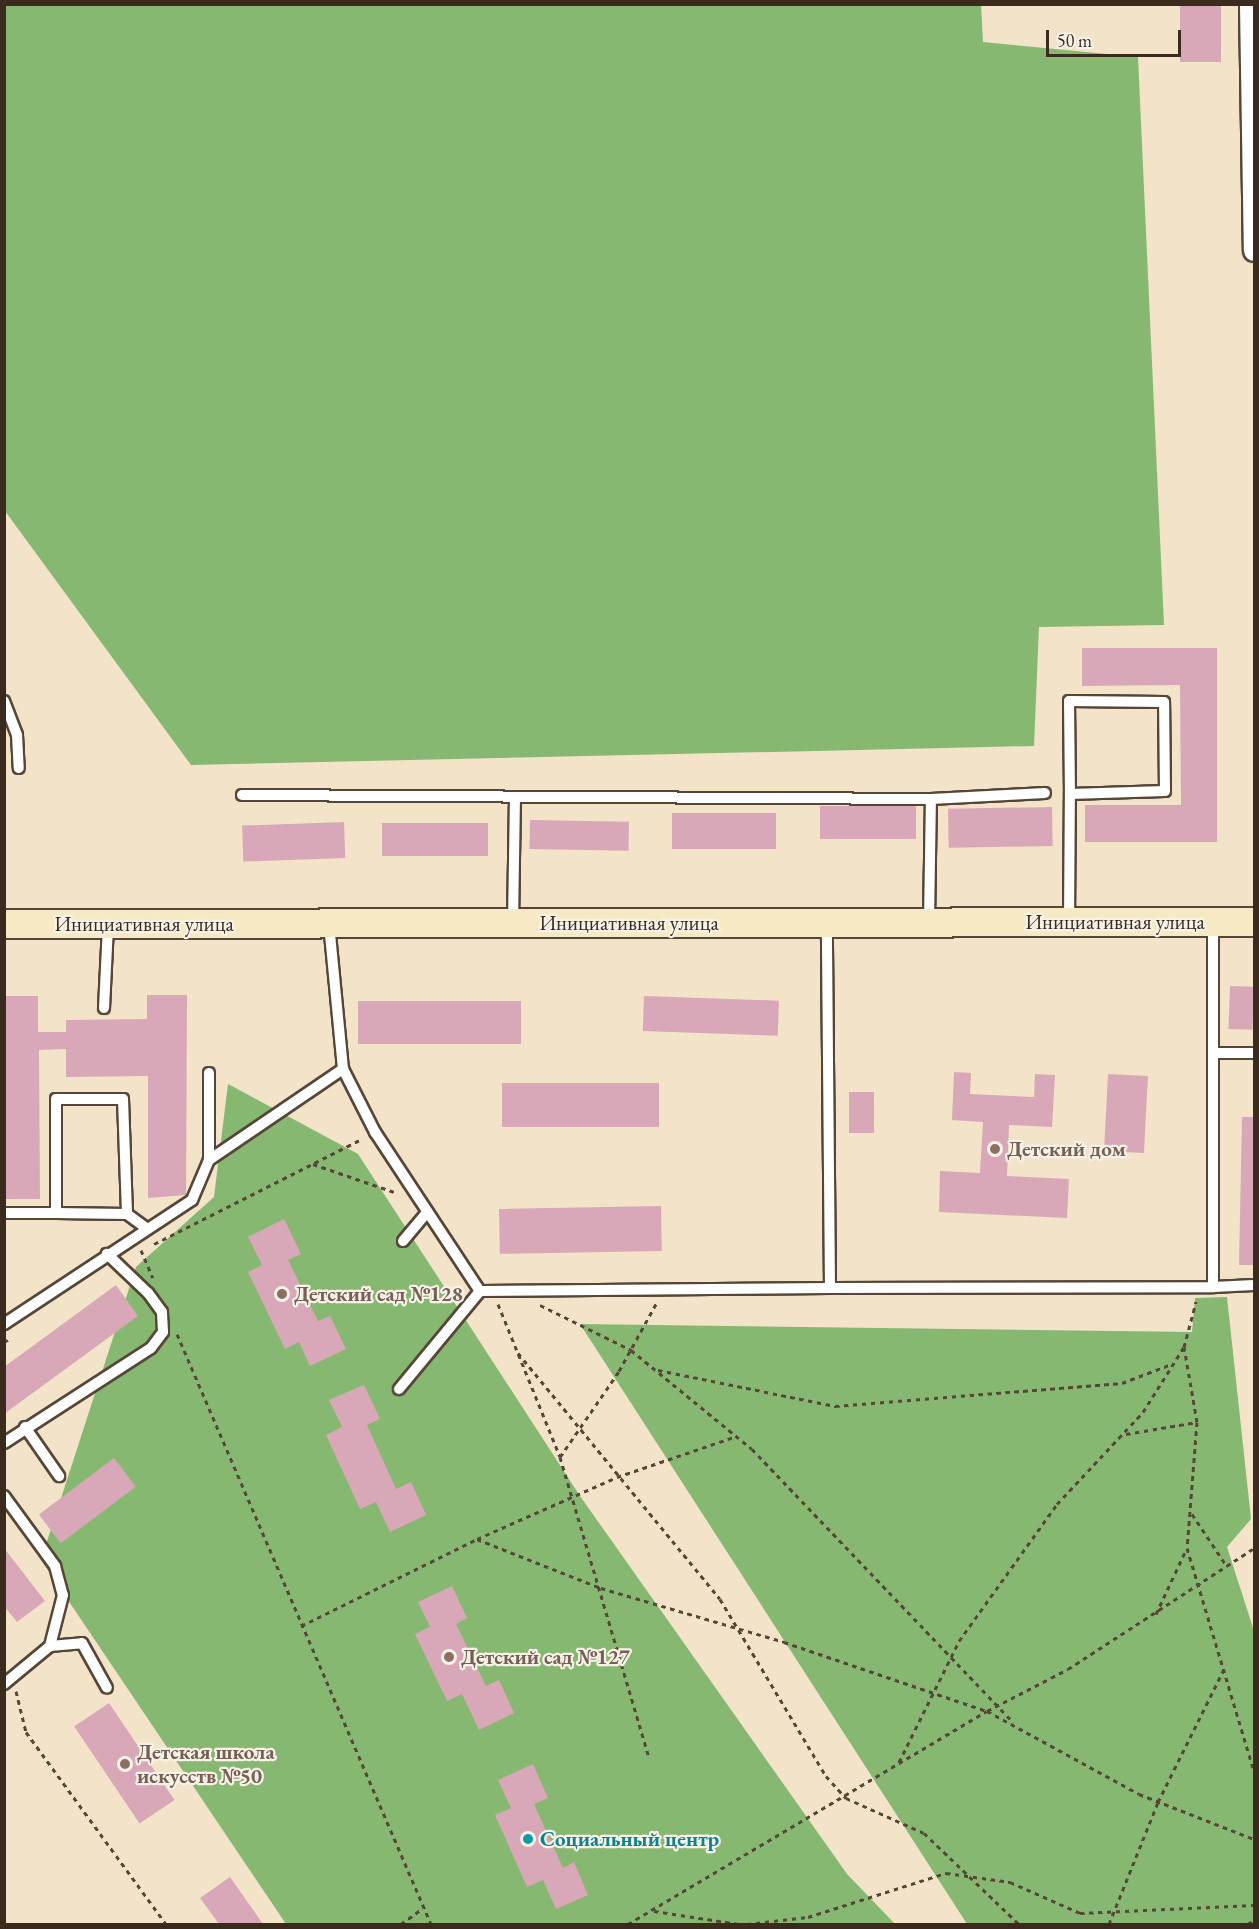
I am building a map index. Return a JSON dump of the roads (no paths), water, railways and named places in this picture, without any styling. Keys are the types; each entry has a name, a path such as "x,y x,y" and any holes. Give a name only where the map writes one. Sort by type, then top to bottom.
{"main road":[{"name":"Инициативная улица","path":"4,924 1254,922"}],"street":[{"path":"1250,4 1254,250"}],"lane":[{"path":"4,701 17,735 19,768"},
{"path":"1069,922 1069,701 1164,702 1165,791 1070,794"},
{"path":"243,795 931,799 1045,793"},
{"path":"513,923 515,798"},
{"path":"929,922 931,799"},
{"path":"1209,1287 1213,922"},
{"path":"827,923 830,1288"},
{"path":"104,1008 108,924"},
{"path":"329,924 343,1069 375,1132 480,1291"},
{"path":"1213,1053 1254,1053"},
{"path":"209,1160 343,1069"},
{"path":"4,1324 145,1227 192,1200 209,1160 209,1073"},
{"path":"56,1213 57,1099 123,1099 127,1214"},
{"path":"403,1241 427,1212"},
{"path":"4,1213 127,1214 145,1227"},
{"path":"4,1443 25,1427 151,1348 163,1332 162,1312 148,1293 107,1254"},
{"path":"480,1291 654,1287 1209,1287 1254,1285"},
{"path":"399,1389 480,1291"},
{"path":"25,1427 59,1476"},
{"path":"4,1496 55,1566 63,1595 50,1646 4,1684"},
{"path":"50,1646 82,1643 106,1688"}],"place":[{"name":"Детский дом","path":"995,1149"},
{"name":"Детский сад №128","path":"282,1294"},
{"name":"Детский сад №127","path":"449,1657"},
{"name":"Детская школа искусств №50","path":"125,1764"},
{"name":"Социальный центр","path":"528,1839"}]}
